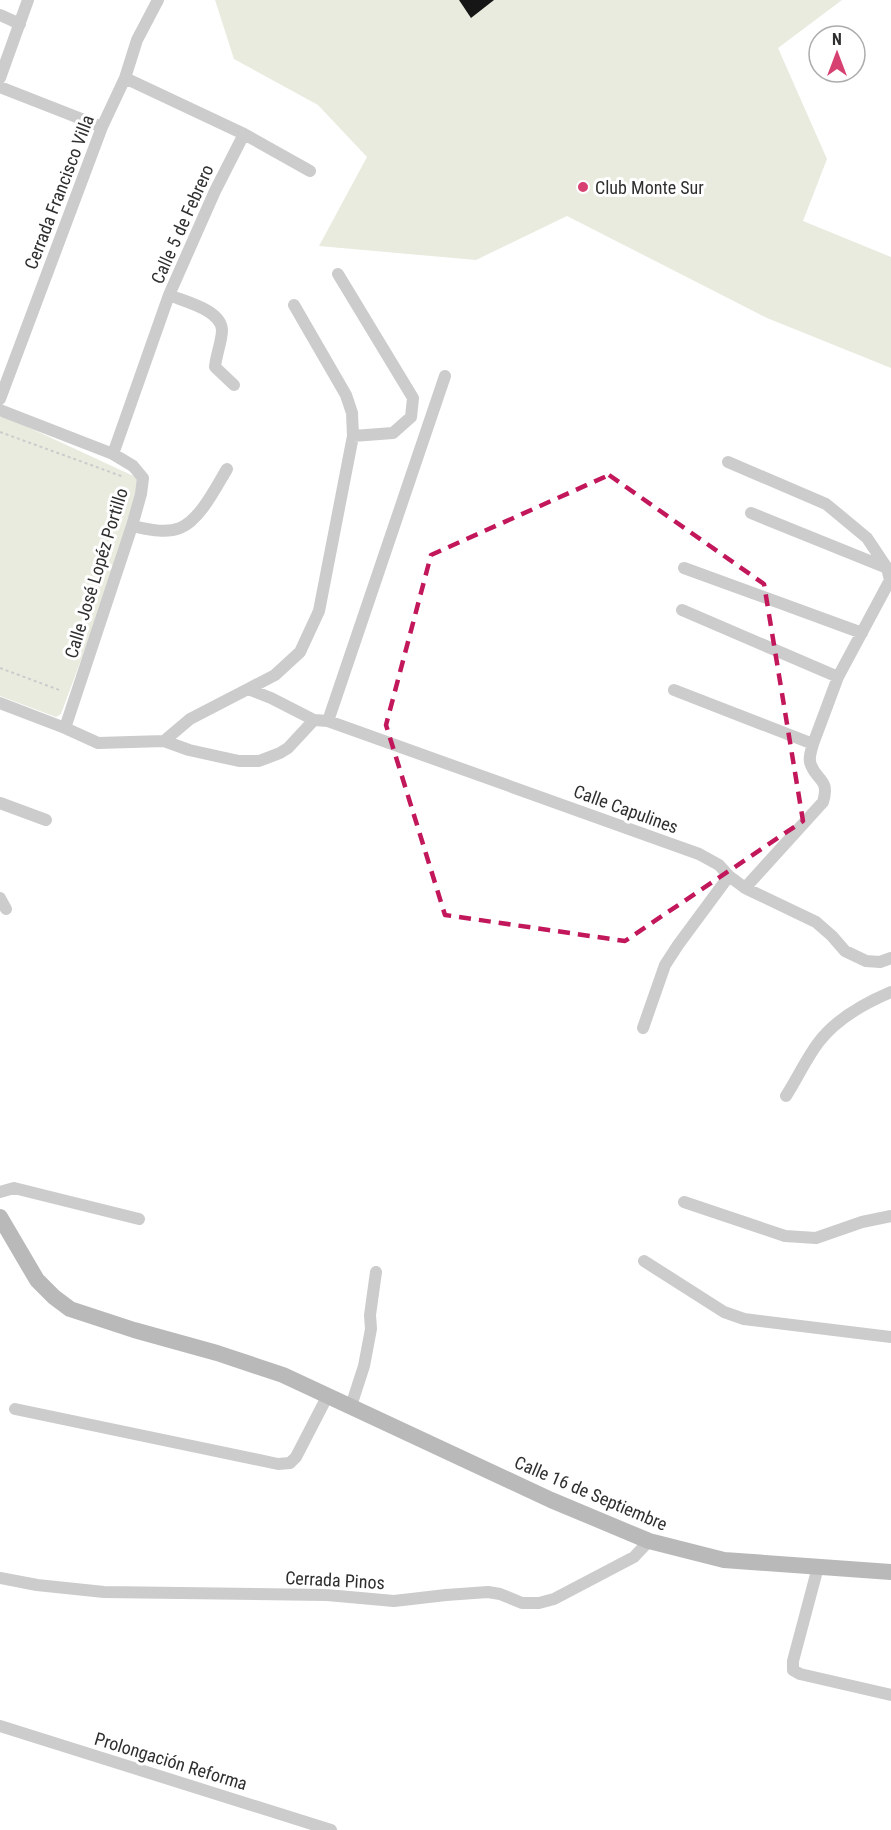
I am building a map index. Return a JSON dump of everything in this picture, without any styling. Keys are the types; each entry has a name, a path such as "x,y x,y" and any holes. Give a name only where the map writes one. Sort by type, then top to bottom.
{"main road":[{"name":"Calle 16 de Septiembre","path":"0,1217 37,1280 54,1298 70,1309 283,1375 551,1500 649,1541 724,1560 891,1572"}],"street":[{"path":"0,78 28,0"},
{"name":"Cerrada Francisco Villa","path":"0,399 102,127 138,40 158,0"},
{"path":"0,15 20,24"},
{"path":"124,78 244,134 310,171"},
{"path":"0,87 102,127"},
{"name":"Calle 5 de Febrero","path":"113,454 170,295 215,191 244,134"},
{"path":"338,274 413,398 411,417 393,433 353,436"},
{"path":"170,295 212,312 219,319 222,331 215,367 234,385"},
{"path":"164,741 190,719 275,675 300,652 319,611 353,436 352,413 346,395 294,305"},
{"path":"328,721 445,376"},
{"name":"Calle José Lopéz Portillo","path":"0,410 113,454 133,466 142,478 141,494 132,526 65,728"},
{"path":"728,462 826,504 867,538 887,568 890,580 838,677 813,744 810,755 811,765 824,783 826,794 823,802 745,888"},
{"path":"132,526 154,530 179,528 199,512 227,469"},
{"path":"751,513 887,568"},
{"path":"684,568 862,633"},
{"path":"682,610 838,677"},
{"path":"0,703 98,743 164,741 189,750 239,761 259,761 280,753 288,748 314,720 248,689"},
{"path":"674,690 813,744"},
{"name":"Calle Capulines","path":"314,720 328,721 699,854 719,865 745,888 816,922 845,951 866,961 880,962 891,958"},
{"path":"0,803 46,820"},
{"path":"643,1028 665,966 729,876"},
{"path":"786,1096 819,1042 851,1013 891,992"},
{"path":"0,1192 14,1188 139,1220"},
{"path":"684,1202 785,1236 816,1238 862,1222 891,1216"},
{"path":"644,1262 724,1312 744,1319 891,1337"},
{"path":"351,1406 364,1366 371,1329 370,1315 376,1272"},
{"path":"15,1409 278,1464 290,1463 296,1457 328,1395"},
{"name":"Cerrada Pinos","path":"0,1578 37,1585 104,1592 327,1595 394,1601 488,1592 522,1603 538,1603 554,1599 634,1557 649,1541"},
{"path":"818,1567 793,1662 794,1670 800,1674 891,1695"},
{"name":"Prolongación Reforma","path":"0,1726 331,1830"}],"path":[{"path":"0,432 128,479"},
{"path":"0,668 64,692"}],"highlighted area":[{"path":"609,475 764,584 803,821 625,941 445,915 386,725 431,555"}],"shaded area":[{"name":"Club Monte Sur","path":"215,0 842,0 778,48 827,159 803,221 891,257 891,368 767,318 567,216 476,260 319,246 367,157 318,105 234,59"},
{"path":"4,416 140,479 145,487 61,714 56,717 0,696 0,417"}],"building":[{"path":"459,0 494,0 471,18"}],"place":[{"name":"Club Monte Sur","path":"583,187"}]}
